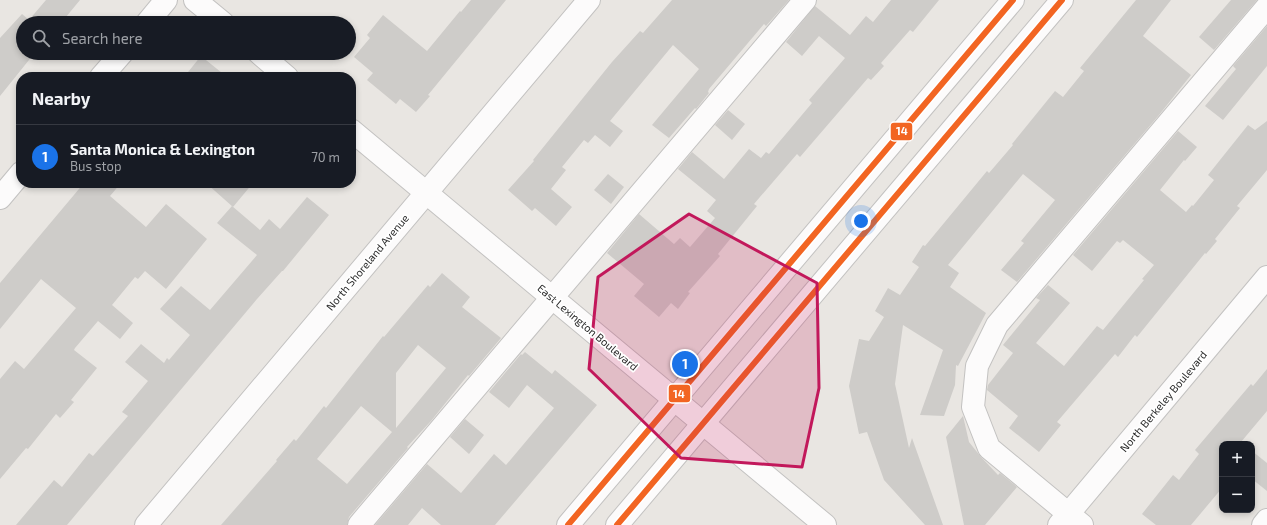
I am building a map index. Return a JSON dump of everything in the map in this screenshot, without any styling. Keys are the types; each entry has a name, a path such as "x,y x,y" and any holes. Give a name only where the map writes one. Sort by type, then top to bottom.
{"street":[{"path":"153,16 166,0"},
{"path":"195,0 214,16"},
{"name":"North Shoreland Avenue","path":"146,525 589,0"},
{"path":"359,525 805,0"},
{"path":"568,525 1013,0"},
{"path":"617,525 1062,0"},
{"path":"1070,521 989,448 973,407 977,366 997,325 1267,7"},
{"path":"106,72 116,60"},
{"path":"267,60 281,72"},
{"name":"East Lexington Boulevard","path":"356,134 825,525"},
{"path":"0,198 16,179"},
{"name":"North Berkeley Boulevard","path":"1070,521 1267,277"},
{"path":"1263,525 1267,520"}],"highlighted area":[{"path":"689,214 817,283 819,388 802,467 681,458 589,369 598,277"}],"building":[{"path":"46,0 80,0 67,16 32,16"},
{"path":"471,0 506,0 428,95 430,96 416,112 400,99 396,104 367,80 373,73 356,59 356,55 370,38 367,35 383,15 427,51 460,11 461,12"},
{"path":"672,0 789,0 766,26 764,24 709,89 709,93 696,109 695,108 669,138 652,125 699,69 673,45 610,121 623,131 610,147 595,135 588,143 584,140 562,167 566,170 551,189 572,207 556,226 535,208 532,211 508,190 534,161 533,160 612,62 640,31 643,33"},
{"path":"891,0 939,0 913,32 910,30 881,63 884,66 871,80 868,78 800,157 797,154 754,204 757,206 718,254 720,256 688,292 690,293 678,309 671,303 659,317 634,296 644,284 607,253 639,214 674,244 680,238 690,247 715,218 707,211 716,200 678,169 692,152 724,179 749,149 761,158 766,152 769,154 812,103 809,100 845,58 819,36 802,56 786,42 815,6 850,35 866,16 873,22"},
{"path":"1136,0 1171,0 1143,36 1191,75 1159,115 1017,282 1001,270 1024,243 1021,241 1055,200 1023,174 948,265 959,273 950,287 986,313 958,366 956,365 955,385 944,416 920,415 943,350 903,325 895,384 909,448 912,438 943,525 925,525 884,480 867,432 859,434 849,386 859,339 869,341 884,317 875,311 888,288 900,295 919,267 912,262 923,245 925,246 987,171 989,173 1013,145 1012,144 1055,91 1063,97 1084,71 1080,68"},
{"path":"1231,0 1257,0 1214,50 1199,37"},
{"path":"16,21 16,60 29,60 19,72 16,72 16,76 0,96 0,38"},
{"path":"1267,26 1267,66 1223,120 1205,106 1236,69 1233,66"},
{"path":"198,60 206,60 221,72 188,72"},
{"path":"728,110 745,124 732,140 715,125"},
{"path":"1267,121 1267,170 1237,206 1240,208 1215,239 1217,241 1206,254 1205,253 1137,337 1135,335 1118,357 1115,354 1057,422 1061,425 1039,452 1009,428 1018,416 987,390 988,385 1013,353 1003,345 1040,300 1036,298 1048,285 1070,303 1036,343 1064,366 1097,326 1103,330 1144,280 1142,279 1154,265 1123,240 1120,243 1117,241 1092,271 1073,255 1178,131 1197,147 1185,161 1184,160 1160,190 1186,212 1192,205 1193,206 1214,180 1208,175 1248,125 1255,130"},
{"path":"608,174 624,187 611,204 594,190"},
{"path":"80,188 117,188 110,196 146,227 166,204 207,239 166,289 145,271 138,279 135,277 112,305 133,323 120,339 98,321 74,350 97,368 71,400 74,402 60,418 56,414 28,449 26,448 0,479 0,379 15,361 24,369 76,308 41,279 0,329 0,283"},
{"path":"212,188 249,188 233,207"},
{"path":"307,197 329,215 67,525 16,525 54,480 62,487 89,453 93,456 128,416 122,412 148,381 125,362 141,344 164,363 167,358 169,360 190,335 160,309 181,286 210,310 257,255 217,223 232,206 260,230 269,219 280,229"},
{"path":"442,273 470,297 462,307 501,338 469,376 468,375 349,517 347,525 221,525 277,461 276,460 294,439 296,441 324,406 326,408 383,336 384,337 428,285 430,287","holes":["418,345 446,368 396,428 396,373","361,406 392,432 347,484 317,459"]},
{"path":"525,352 552,374 555,370 597,405 495,525 441,525 422,508 408,525 375,525 427,464 461,493 494,454 506,465 554,408 527,385 509,408 489,392 521,354 522,355"},
{"path":"1267,369 1267,411 1242,441 1219,441 1219,492 1191,525 1156,525 1142,514 1173,475 1179,480 1199,454 1195,450 1251,384 1253,386"},
{"path":"963,416 969,442 998,475 1000,473 1017,487 985,525 964,525 946,437"},
{"path":"465,419 484,435 469,454 450,437"},
{"path":"1255,453 1267,463 1267,491 1255,481"}],"transit line":[{"name":"14","path":"568,525 1013,0"},
{"name":"14","path":"617,525 1062,0"}],"place":[{"name":"Santa Monica & Lexington","path":"685,364"}]}
